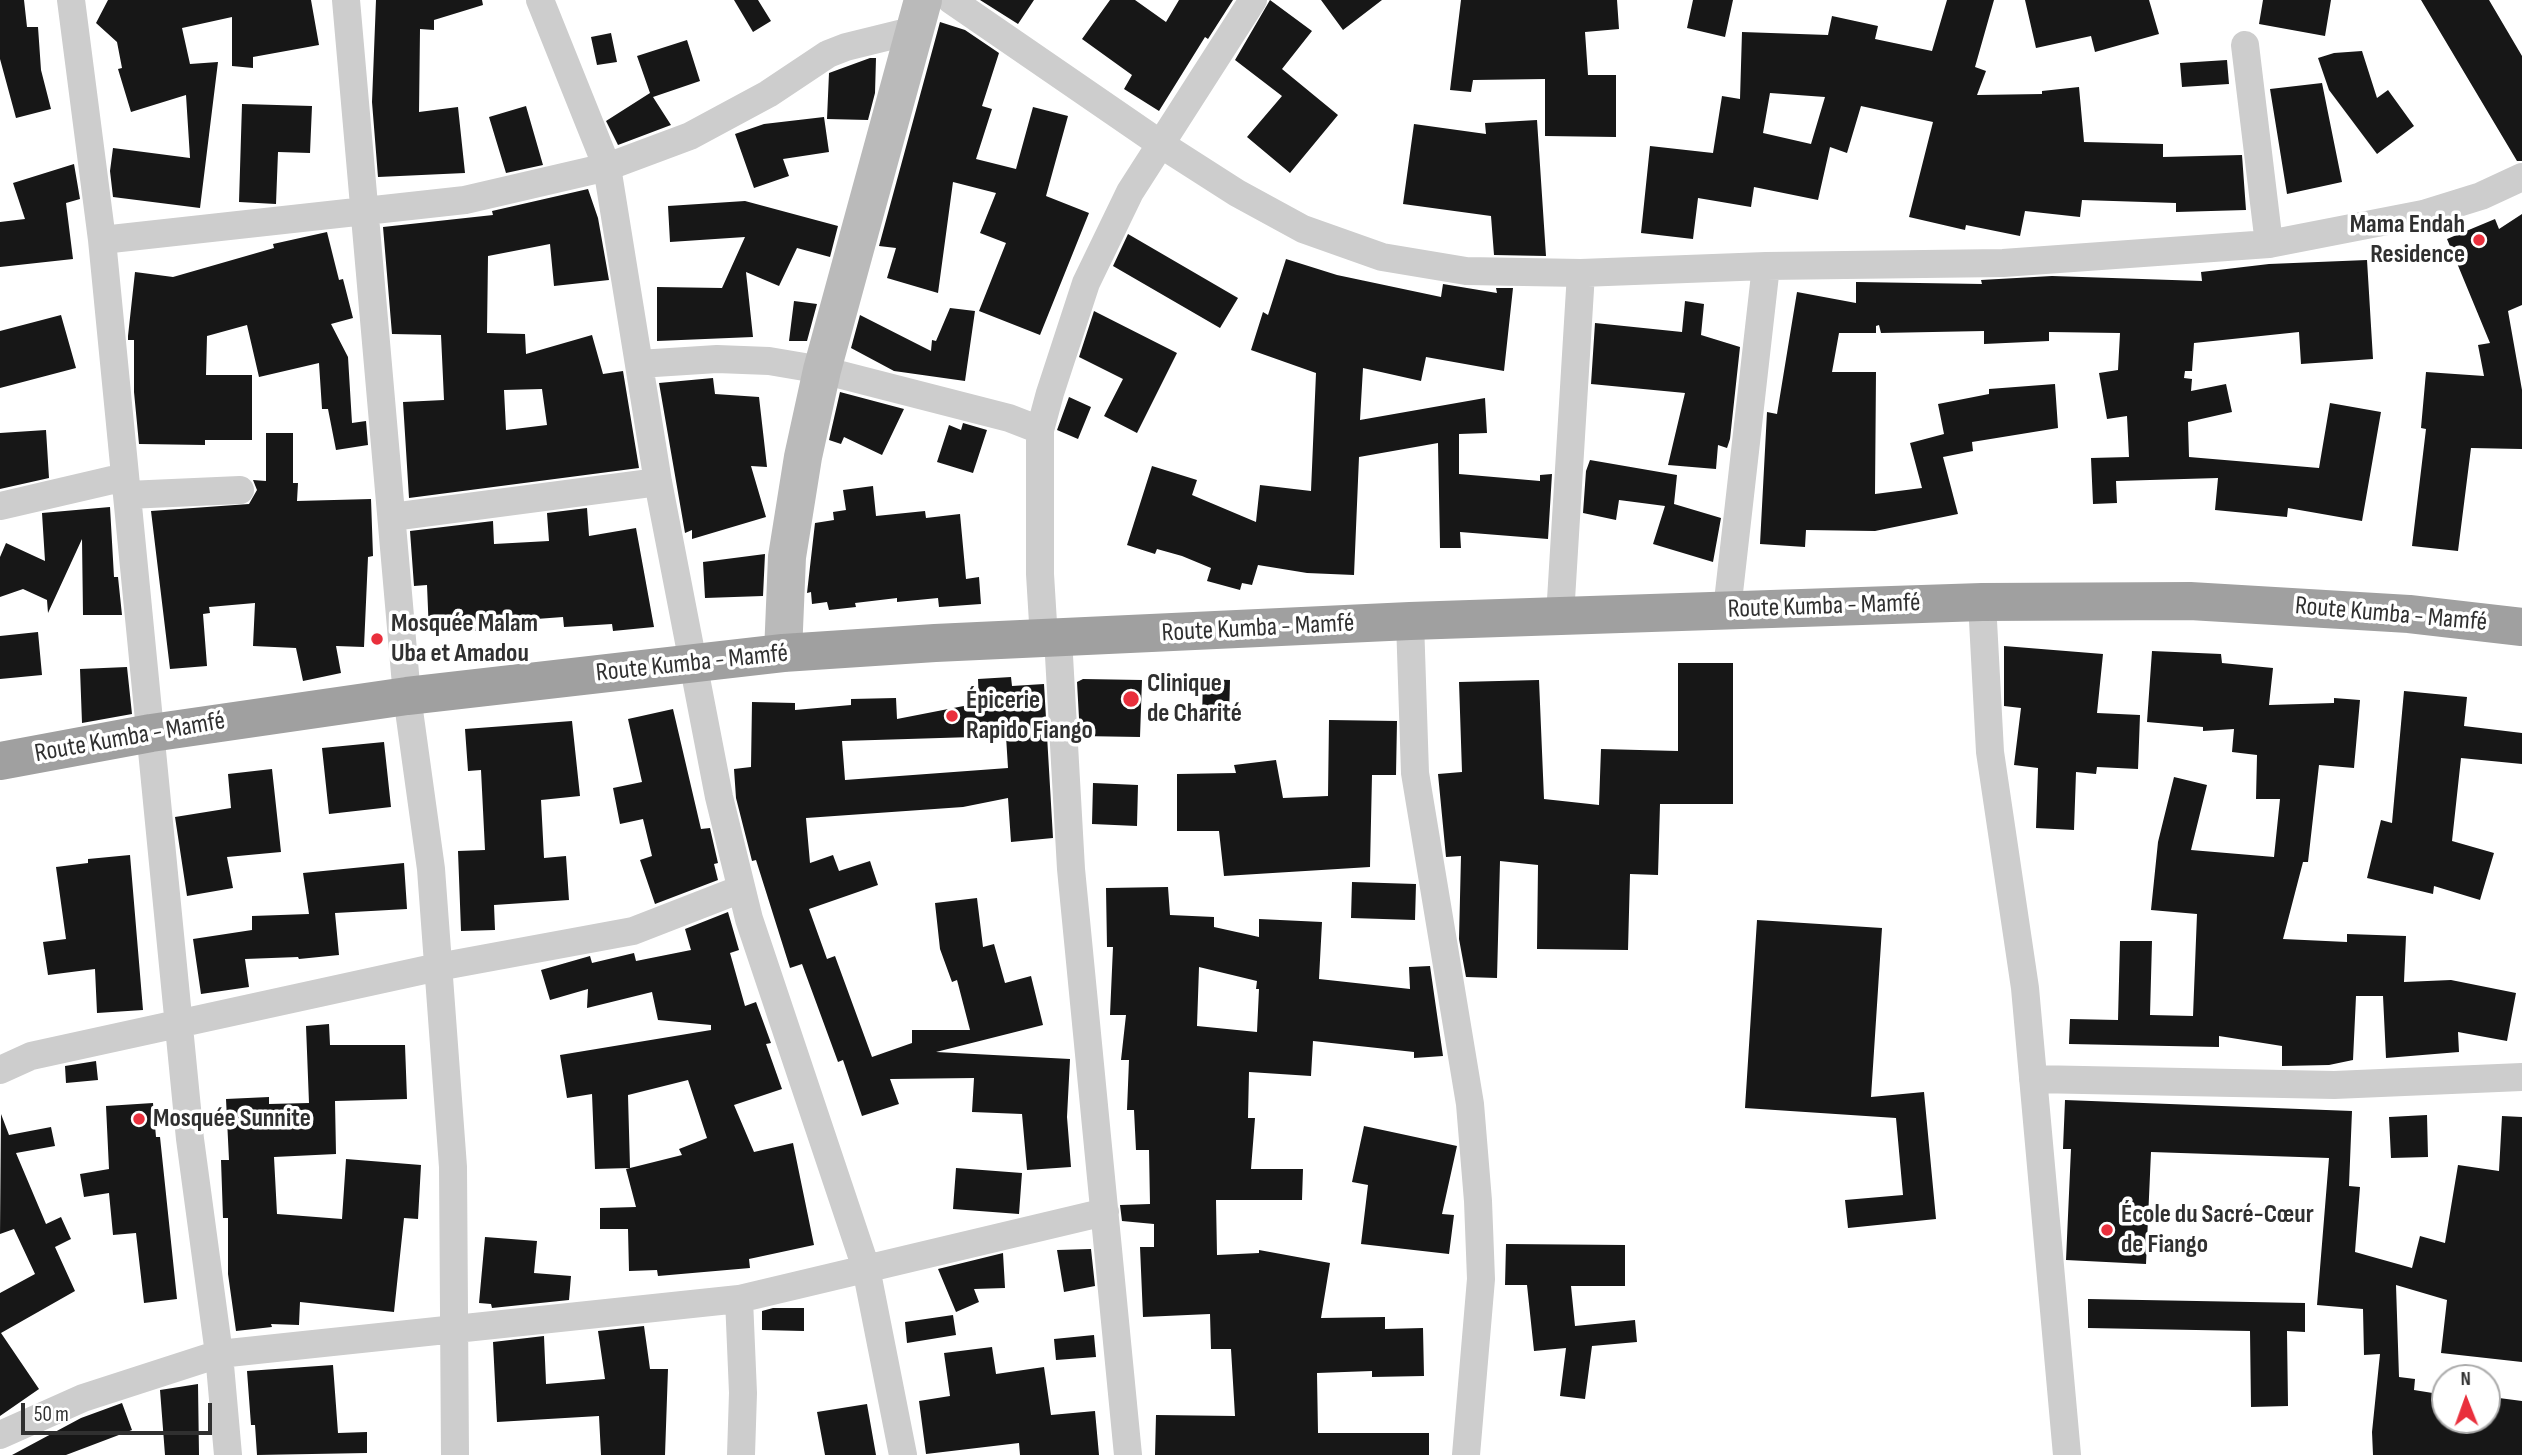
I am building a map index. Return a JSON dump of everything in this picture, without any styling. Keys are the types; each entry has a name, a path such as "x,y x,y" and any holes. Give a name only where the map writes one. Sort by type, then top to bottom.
{"highway":[{"name":"Route Kumba - Mamfé","path":"0,761 151,733 407,696 783,653 1410,621 1982,602 2190,601 2409,614 2522,627"}],"main road":[{"path":"783,653 787,557 803,457 822,370 919,15"}],"street":[{"path":"71,0 102,240 190,1139 219,1354 228,1455"},
{"path":"346,0 407,696 431,869 453,1167 455,1455"},
{"path":"540,0 607,167 658,482 691,664 741,889 866,1268 904,1455"},
{"path":"951,0 1162,145 1237,193 1303,229 1382,257 1466,271 1581,273 1766,265 2003,264 2269,244 2423,214 2481,196 2522,177"},
{"path":"1128,1455 1051,639 1040,574 1040,430 1086,283 1130,192 1252,0"},
{"path":"102,240 465,200 607,167 690,136 768,94 828,54 919,15"},
{"path":"2245,45 2269,244"},
{"path":"1727,610 1766,265"},
{"path":"1560,616 1581,273"},
{"path":"639,364 717,359 769,361 822,370 1009,418 1040,430"},
{"path":"391,517 658,482"},
{"path":"0,506 126,486 240,490"},
{"path":"1982,602 1990,752 2025,988 2067,1455"},
{"path":"1410,621 1415,773 1470,1104 1478,1200 1481,1279 1466,1455"},
{"path":"0,1070 31,1056 179,1023 438,967 633,931 741,889"},
{"path":"2033,1079 2334,1085 2522,1077"},
{"path":"0,1435 83,1398 219,1354 739,1299 1105,1212"},
{"path":"739,1299 743,1394 741,1455"}],"building":[{"path":"0,0 24,0 27,27 38,27 41,70 51,109 16,118 0,59"},
{"path":"108,0 311,0 319,45 253,57 253,68 232,66 232,17 182,28 190,64 218,62 200,208 113,197 110,171 113,148 190,158 186,95 131,112 118,69 122,68 117,42 96,23"},
{"path":"376,0 482,0 483,5 434,20 434,30 420,29 419,112 458,107 465,173 378,177 372,102"},
{"path":"734,0 758,0 771,21 753,32"},
{"path":"980,0 1034,0 1018,24"},
{"path":"1110,0 1135,0 1166,22 1179,0 1233,0 1208,39 1205,37 1159,111 1124,89 1132,75 1082,39"},
{"path":"1270,0 1312,31 1282,69 1338,115 1290,173 1247,137 1282,96 1235,60"},
{"path":"1321,0 1382,0 1343,30"},
{"path":"1461,0 1617,0 1619,29 1585,32 1588,75 1616,75 1616,137 1545,136 1545,79 1473,80 1471,92 1450,90"},
{"path":"1693,0 1733,0 1725,37 1687,28"},
{"path":"1947,0 1994,0 1975,67 1986,71 1977,95 2042,94 2042,91 2079,87 2084,142 2163,144 2163,157 2242,155 2246,210 2176,212 2176,203 2082,200 2080,217 2025,211 2020,236 1966,225 1965,230 1909,217 1933,122 1861,106 1847,153 1830,147 1818,200 1754,187 1751,207 1698,198 1693,239 1641,233 1650,146 1713,153 1722,96 1740,99 1742,32 1828,35 1832,16 1878,26 1875,39 1932,51","holes":["1770,93 1825,97 1811,144 1763,133"]},
{"path":"2025,0 2149,0 2159,34 2095,52 2091,36 2036,48"},
{"path":"2263,0 2331,0 2325,36 2259,24"},
{"path":"2421,0 2489,0 2522,56 2522,161 2517,161"},
{"path":"940,22 965,30 999,53 982,106 992,109 976,159 1016,169 1033,107 1068,116 1046,196 1089,213 1040,335 979,311 1006,243 980,233 996,193 953,182 938,293 887,278 896,248 879,246"},
{"path":"611,33 617,62 597,65 591,37"},
{"path":"687,40 700,81 653,97 671,125 618,145 606,121 650,93 637,56"},
{"path":"2362,51 2377,98 2388,90 2414,126 2377,154 2329,90 2318,58 2334,53"},
{"path":"876,58 875,93 868,120 827,119 829,73"},
{"path":"2227,60 2229,84 2182,87 2180,63"},
{"path":"2322,83 2342,182 2287,194 2270,89"},
{"path":"242,104 312,106 310,153 278,152 276,204 239,202"},
{"path":"526,106 543,165 506,173 489,117"},
{"path":"824,117 829,152 783,159 789,176 754,188 735,134 764,124"},
{"path":"1537,120 1546,256 1494,255 1491,216 1403,204 1414,124 1486,134 1485,123"},
{"path":"74,164 80,199 66,203 73,259 0,267 0,222 25,219 13,183"},
{"path":"588,189 598,218 609,280 554,286 550,244 488,256 487,333 525,334 526,354 592,335 603,374 623,371 639,468 409,498 403,402 444,400 441,335 392,334 383,227 493,215 492,211","holes":["542,389 547,425 506,430 504,390"]},
{"path":"745,201 838,226 830,257 797,248 779,286 746,272 753,337 657,341 657,287 722,288 745,237 670,242 668,206"},
{"path":"2522,214 2522,305 2508,311 2522,390 2522,449 2471,448 2458,551 2412,546 2426,429 2421,428 2426,372 2484,376 2478,345 2490,343 2447,239 2495,219 2499,229"},
{"path":"327,232 339,280 343,279 353,318 331,324 348,357 352,423 366,421 368,445 336,450 328,409 322,409 319,363 259,377 247,325 207,336 206,375 252,375 252,440 205,440 205,445 139,444 134,392 134,340 128,340 135,272 173,277 274,248 273,244"},
{"path":"1128,234 1238,298 1220,328 1113,266"},
{"path":"1286,259 1337,275 1441,297 1443,284 1497,293 1496,288 1513,288 1504,371 1426,357 1421,381 1363,368 1360,420 1485,398 1487,433 1459,434 1459,474 1540,481 1540,475 1552,474 1548,539 1460,532 1461,548 1440,548 1438,443 1359,457 1354,575 1307,573 1258,565 1252,585 1242,583 1240,590 1207,581 1211,568 1182,556 1157,549 1155,554 1127,545 1152,466 1197,480 1192,495 1256,522 1260,485 1311,491 1316,373 1251,350 1263,312 1268,315"},
{"path":"2367,260 2373,359 2301,364 2299,332 2194,343 2192,371 2185,371 2184,378 2192,379 2191,391 2226,384 2232,412 2188,422 2189,457 2319,468 2330,403 2381,412 2362,521 2288,508 2287,517 2215,510 2218,478 2116,481 2117,503 2093,504 2091,458 2129,457 2127,416 2107,419 2099,373 2118,370 2120,333 2049,332 2049,341 1984,344 1984,331 1881,333 1879,325 1876,326 1876,333 1839,333 1832,372 1876,372 1875,494 1922,488 1910,443 1944,434 1938,404 1989,394 1989,389 2055,384 2058,428 1972,442 1973,451 1943,457 1958,514 1875,531 1806,530 1805,547 1760,544 1767,412 1777,414 1797,292 1856,303 1856,282 1982,284 1981,280 2052,276 2202,281 2201,272 2269,264"},
{"path":"794,301 817,304 807,341 789,341"},
{"path":"1685,301 1704,304 1701,335 1740,347 1730,439 1727,448 1718,445 1716,469 1668,465 1685,393 1591,384 1595,323 1682,332"},
{"path":"950,308 975,311 965,381 894,371 851,348 860,315 931,351 932,340 936,341"},
{"path":"1094,311 1177,353 1137,433 1104,416 1123,379 1079,357"},
{"path":"61,315 76,368 0,388 0,331"},
{"path":"713,378 715,394 759,397 767,467 751,466 766,517 692,539 692,530 685,533 659,383"},
{"path":"840,392 904,409 882,455 844,437 841,444 829,440"},
{"path":"1069,397 1091,407 1078,439 1057,430"},
{"path":"963,423 987,430 973,473 937,462 949,425 961,430"},
{"path":"46,430 49,478 0,489 0,433"},
{"path":"266,433 293,433 293,483 298,483 297,501 371,499 373,556 368,557 364,647 336,646 341,673 303,681 296,648 253,646 255,603 209,607 210,613 203,614 207,666 170,669 151,511 249,504 257,490 253,480 266,481"},
{"path":"1590,460 1677,475 1674,504 1721,518 1713,562 1653,544 1665,506 1619,500 1616,520 1583,513 1586,471"},
{"path":"873,486 876,516 925,511 926,518 960,514 966,579 979,577 981,604 939,607 938,598 897,602 897,598 855,603 856,607 829,610 827,602 812,604 811,592 807,593 815,523 834,520 833,512 846,510 843,490"},
{"path":"110,507 114,577 118,577 122,615 83,615 82,539 48,613 47,600 23,589 0,597 0,557 6,543 45,561 42,513"},
{"path":"587,508 589,536 636,528 654,627 613,631 612,624 564,627 563,617 496,622 497,630 429,633 427,585 414,586 410,531 493,521 494,544 549,541 547,513"},
{"path":"765,554 763,596 705,598 703,562"},
{"path":"38,632 42,675 0,679 0,636"},
{"path":"2004,646 2103,654 2097,713 2140,715 2138,769 2097,767 2096,774 2076,772 2074,830 2036,828 2038,768 2014,765 2021,708 2004,706"},
{"path":"2152,651 2221,654 2222,663 2273,668 2269,705 2334,703 2334,698 2360,700 2354,768 2319,765 2308,862 2303,862 2283,939 2347,942 2347,934 2406,936 2404,982 2451,980 2516,993 2507,1041 2458,1032 2459,1052 2386,1058 2383,996 2356,996 2353,1060 2329,1065 2282,1066 2282,1046 2219,1036 2219,1047 2069,1044 2070,1019 2118,1020 2120,941 2152,941 2150,1015 2193,1016 2197,914 2151,910 2158,842 2174,777 2207,785 2191,850 2274,857 2280,799 2256,799 2257,755 2232,752 2234,729 2203,731 2203,727 2147,722"},
{"path":"1678,663 1733,663 1733,804 1660,804 1658,875 1630,874 1628,950 1537,949 1538,865 1500,861 1497,978 1466,977 1459,939 1461,856 1446,857 1438,774 1462,772 1459,682 1539,680 1544,799 1599,805 1601,749 1678,751"},
{"path":"127,667 132,714 82,723 80,669"},
{"path":"1011,677 1012,686 1044,684 1053,838 1011,842 1008,798 963,807 806,818 810,863 833,855 839,871 870,861 878,885 809,909 827,959 835,956 872,1057 912,1043 912,1030 970,1030 957,980 952,982 940,949 935,903 977,898 983,947 994,944 1005,983 1031,976 1043,1025 936,1052 1070,1059 1067,1117 1071,1167 1027,1170 1022,1114 972,1112 974,1078 890,1079 899,1104 862,1116 843,1060 838,1062 802,964 790,968 756,860 752,861 736,798 734,769 751,767 752,702 795,703 795,710 851,705 851,699 896,698 897,719 979,703 978,679","holes":["1006,736 1008,768 845,780 842,741"]},
{"path":"1083,679 1142,680 1140,737 1080,736 1077,682"},
{"path":"1203,679 1230,680 1229,718 1202,718"},
{"path":"2404,691 2467,697 2464,726 2522,733 2522,764 2461,758 2452,841 2494,853 2480,900 2434,886 2433,894 2367,878 2381,820 2392,823"},
{"path":"673,709 701,829 710,828 718,863 714,864 718,880 655,904 640,860 652,856 643,819 620,824 613,788 642,782 628,719"},
{"path":"1329,720 1397,721 1396,775 1372,775 1370,867 1224,876 1219,831 1177,831 1177,774 1236,773 1234,765 1276,760 1283,798 1328,796"},
{"path":"572,721 580,796 541,800 544,858 566,856 569,900 494,905 495,930 461,931 458,851 485,850 481,770 468,771 465,729"},
{"path":"384,742 391,807 329,814 322,748"},
{"path":"272,769 281,852 227,857 233,888 187,896 175,817 231,808 228,774"},
{"path":"1093,783 1138,785 1137,826 1092,824"},
{"path":"130,855 143,1010 97,1013 95,969 48,975 43,942 66,939 56,867 88,863 88,859"},
{"path":"404,863 407,909 335,913 339,955 299,959 245,959 249,987 201,994 193,939 252,930 252,916 309,914 303,873"},
{"path":"1352,882 1416,884 1415,920 1351,918"},
{"path":"1168,887 1170,915 1214,917 1214,927 1259,937 1259,919 1322,922 1319,979 1410,989 1409,967 1430,966 1443,1056 1414,1058 1414,1052 1313,1041 1311,1076 1249,1072 1248,1118 1255,1118 1251,1169 1303,1169 1302,1200 1216,1200 1217,1255 1259,1253 1259,1250 1330,1263 1321,1318 1385,1317 1385,1329 1423,1328 1424,1376 1372,1377 1372,1371 1317,1373 1318,1433 1429,1433 1429,1455 1155,1455 1156,1415 1235,1416 1231,1349 1211,1349 1210,1314 1143,1317 1140,1247 1154,1247 1154,1224 1122,1221 1120,1205 1150,1204 1149,1150 1136,1150 1134,1110 1127,1110 1129,1060 1121,1060 1126,1015 1110,1015 1113,947 1107,947 1106,888","holes":["1199,967 1257,981 1257,1032 1197,1026"]},
{"path":"728,912 739,950 730,953 745,1006 756,1002 771,1043 766,1044 782,1089 734,1105 754,1152 793,1143 814,1245 749,1259 750,1268 658,1276 657,1270 629,1271 628,1229 600,1229 600,1208 636,1207 626,1169 630,1168 595,1169 592,1094 567,1098 560,1055 711,1030 711,1025 658,1020 652,992 587,1008 588,989 550,1000 541,970 590,956 592,963 634,953 636,961 691,950 685,929","holes":["688,1080 707,1138 679,1149 682,1155 630,1168 628,1095"]},
{"path":"1757,920 1882,928 1871,1097 1924,1092 1936,1219 1848,1228 1845,1200 1903,1195 1896,1118 1745,1108"},
{"path":"329,1024 330,1045 405,1045 407,1099 335,1101 336,1154 274,1157 277,1214 342,1219 346,1159 421,1165 418,1219 404,1218 394,1312 300,1302 299,1325 271,1324 272,1327 236,1331 228,1274 228,1218 223,1218 221,1160 229,1160 226,1099 269,1097 269,1104 309,1103 306,1026"},
{"path":"96,1061 98,1080 66,1083 65,1066"},
{"path":"2065,1100 2352,1111 2349,1186 2360,1187 2355,1252 2412,1268 2420,1236 2445,1243 2458,1165 2499,1171 2502,1116 2522,1117 2522,1362 2441,1353 2447,1300 2396,1285 2399,1377 2415,1379 2414,1390 2431,1393 2431,1434 2501,1434 2501,1398 2522,1401 2522,1455 2373,1455 2372,1432 2380,1354 2364,1355 2363,1309 2317,1305 2329,1158 2151,1152 2146,1264 2066,1260 2071,1149 2063,1149"},
{"path":"153,1103 156,1137 160,1137 177,1299 144,1303 136,1233 113,1235 109,1193 84,1197 80,1174 109,1169 106,1106"},
{"path":"1,1114 9,1135 51,1127 55,1146 16,1153 46,1224 61,1217 71,1239 55,1247 75,1291 1,1333 39,1389 0,1416 0,1293 35,1274 14,1229 0,1234"},
{"path":"2427,1115 2428,1157 2391,1158 2389,1117"},
{"path":"1364,1126 1457,1146 1442,1214 1454,1215 1449,1254 1361,1244 1368,1185 1352,1182"},
{"path":"956,1168 1022,1173 1019,1214 953,1209"},
{"path":"485,1237 537,1241 534,1273 571,1276 569,1300 492,1308 491,1304 479,1303"},
{"path":"1506,1244 1625,1245 1625,1286 1571,1286 1575,1326 1635,1320 1637,1342 1592,1346 1585,1399 1560,1396 1566,1348 1534,1351 1527,1285 1505,1285"},
{"path":"1091,1249 1095,1286 1064,1292 1057,1250"},
{"path":"1003,1253 1005,1288 974,1289 979,1302 956,1312 938,1269"},
{"path":"2088,1299 2305,1303 2305,1332 2287,1331 2288,1406 2251,1407 2250,1331 2088,1328"},
{"path":"773,1308 804,1308 804,1331 762,1330 762,1311"},
{"path":"953,1315 956,1335 907,1343 905,1322"},
{"path":"644,1326 650,1369 668,1369 665,1455 601,1455 599,1416 497,1422 493,1342 544,1336 546,1384 605,1379 598,1331"},
{"path":"1094,1335 1096,1357 1056,1360 1054,1339"},
{"path":"992,1347 996,1374 1044,1367 1051,1415 1095,1411 1099,1455 1020,1455 1019,1443 926,1454 919,1401 950,1396 944,1353"},
{"path":"333,1365 338,1433 367,1432 367,1453 257,1455 255,1425 251,1425 247,1371"},
{"path":"198,1384 199,1455 165,1455 160,1390"},
{"path":"122,1403 132,1430 66,1455 12,1455 81,1418"},
{"path":"867,1404 876,1455 825,1455 817,1412"}],"place":[{"name":"Mama Endah Residence","path":"2479,240"},
{"name":"Mosquée Malam Uba et Amadou","path":"377,639"},
{"name":"Clinique de Charité","path":"1131,699"},
{"name":"Épicerie Rapido Fiango","path":"952,716"},
{"name":"Mosquée Sunnite","path":"139,1119"},
{"name":"École du Sacré-Cœur de Fiango","path":"2107,1230"}]}
